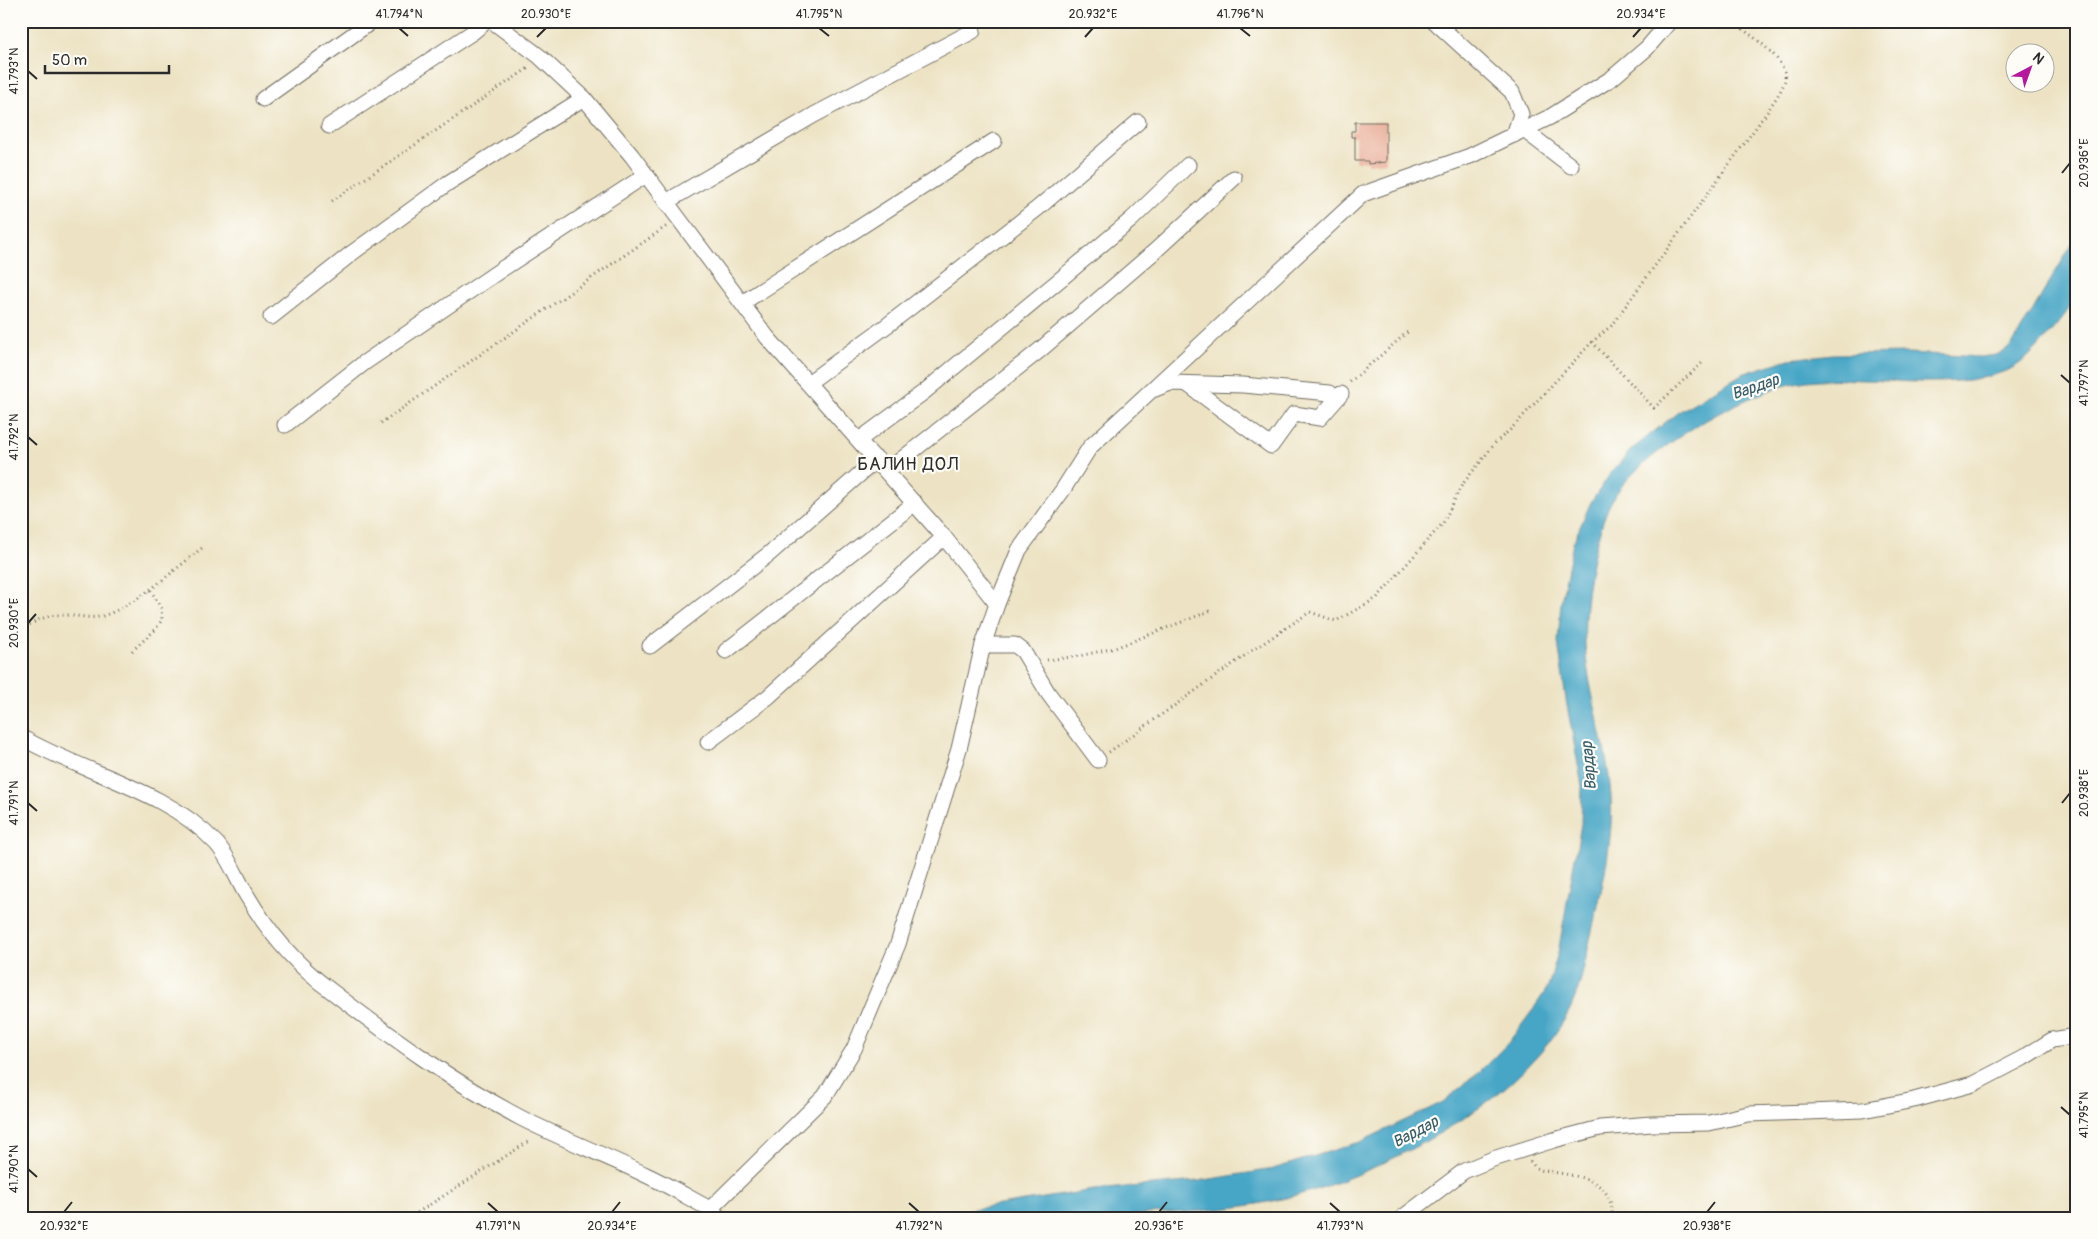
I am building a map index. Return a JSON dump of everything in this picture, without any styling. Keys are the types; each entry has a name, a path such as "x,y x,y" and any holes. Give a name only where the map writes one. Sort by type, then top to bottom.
{"street":[{"path":"263,99 372,21"},
{"path":"329,126 486,21"},
{"path":"492,21 539,56 584,98 646,175 767,337 915,503 996,604"},
{"path":"1434,21 1512,92 1521,114 1519,132"},
{"path":"21,737 46,752 121,782 187,818 203,831 225,854 246,895 278,941 328,989 468,1088 523,1120 647,1175 715,1213 825,1096 854,1049 898,944 959,749 982,645 996,604 1018,550 1062,491 1090,447 1146,393 1363,194 1470,156 1550,117 1612,78 1647,48 1670,21"},
{"path":"666,202 814,115 973,30"},
{"path":"270,317 448,182 584,98"},
{"path":"808,384 890,324 1038,208 1138,122"},
{"path":"1519,132 1571,166"},
{"path":"742,303 994,141"},
{"path":"859,440 924,392 1063,277 1132,219 1188,165"},
{"path":"285,425 364,363 502,269 646,175"},
{"path":"887,471 1047,344 1155,251 1234,178"},
{"path":"1146,393 1170,383 1243,385 1336,393 1320,418 1294,414 1271,446 1187,384"},
{"path":"650,646 769,554 876,460"},
{"path":"726,650 915,503"},
{"path":"708,742 768,698 944,537"},
{"path":"982,645 1015,645 1030,662 1048,693 1098,760"},
{"path":"1402,1218 1464,1171 1526,1148 1600,1128 1652,1124 1710,1123 1748,1114 1863,1110 1914,1100 1973,1084 2024,1058 2052,1040 2077,1036"}],"path":[{"path":"1098,760 1247,654 1310,612 1336,621 1377,598 1443,523 1462,485 1496,442 1510,430 1592,342 1611,326 1768,112 1784,81 1785,71 1779,60 1732,21"},
{"path":"332,201 522,74 537,62 539,56"},
{"path":"381,423 678,218"},
{"path":"1336,393 1410,330"},
{"path":"1592,342 1654,408 1702,363"},
{"path":"21,630 43,617 61,615 102,616 150,589 202,548"},
{"path":"132,651 155,630 162,620 161,608 150,589"},
{"path":"1030,662 1079,656 1115,648 1210,611"},
{"path":"409,1218 547,1130"},
{"path":"1526,1148 1535,1167 1590,1181 1603,1188 1611,1201 1612,1218"}],"water":[{"name":"Вардар","path":"2077,236 2078,284 2073,303 2036,349 2014,367 1993,375 1968,380 1914,382 1831,380 1807,381 1785,386 1760,394 1706,420 1657,453 1637,470 1616,494 1605,514 1596,545 1589,581 1585,620 1587,663 1606,758 1611,796 1611,829 1600,899 1582,975 1571,1007 1541,1052 1510,1083 1458,1122 1425,1142 1375,1167 1324,1187 1268,1202 1228,1208 1110,1218 946,1218 968,1210 1094,1190 1198,1181 1273,1169 1360,1142 1443,1102 1480,1071 1508,1043 1548,987 1558,953 1581,824 1582,786 1566,700 1558,642 1561,602 1573,543 1590,504 1610,474 1631,450 1677,413 1742,374 1789,359 1833,354 1910,353 1980,357 1996,355 2005,351 2012,345"}],"building":[{"path":"1355,122 1386,122 1386,162 1368,164 1368,161 1355,161 1355,137 1351,137 1351,131 1355,131"}],"district":[{"name":"БАЛИН ДОЛ","path":"908,464"}]}
